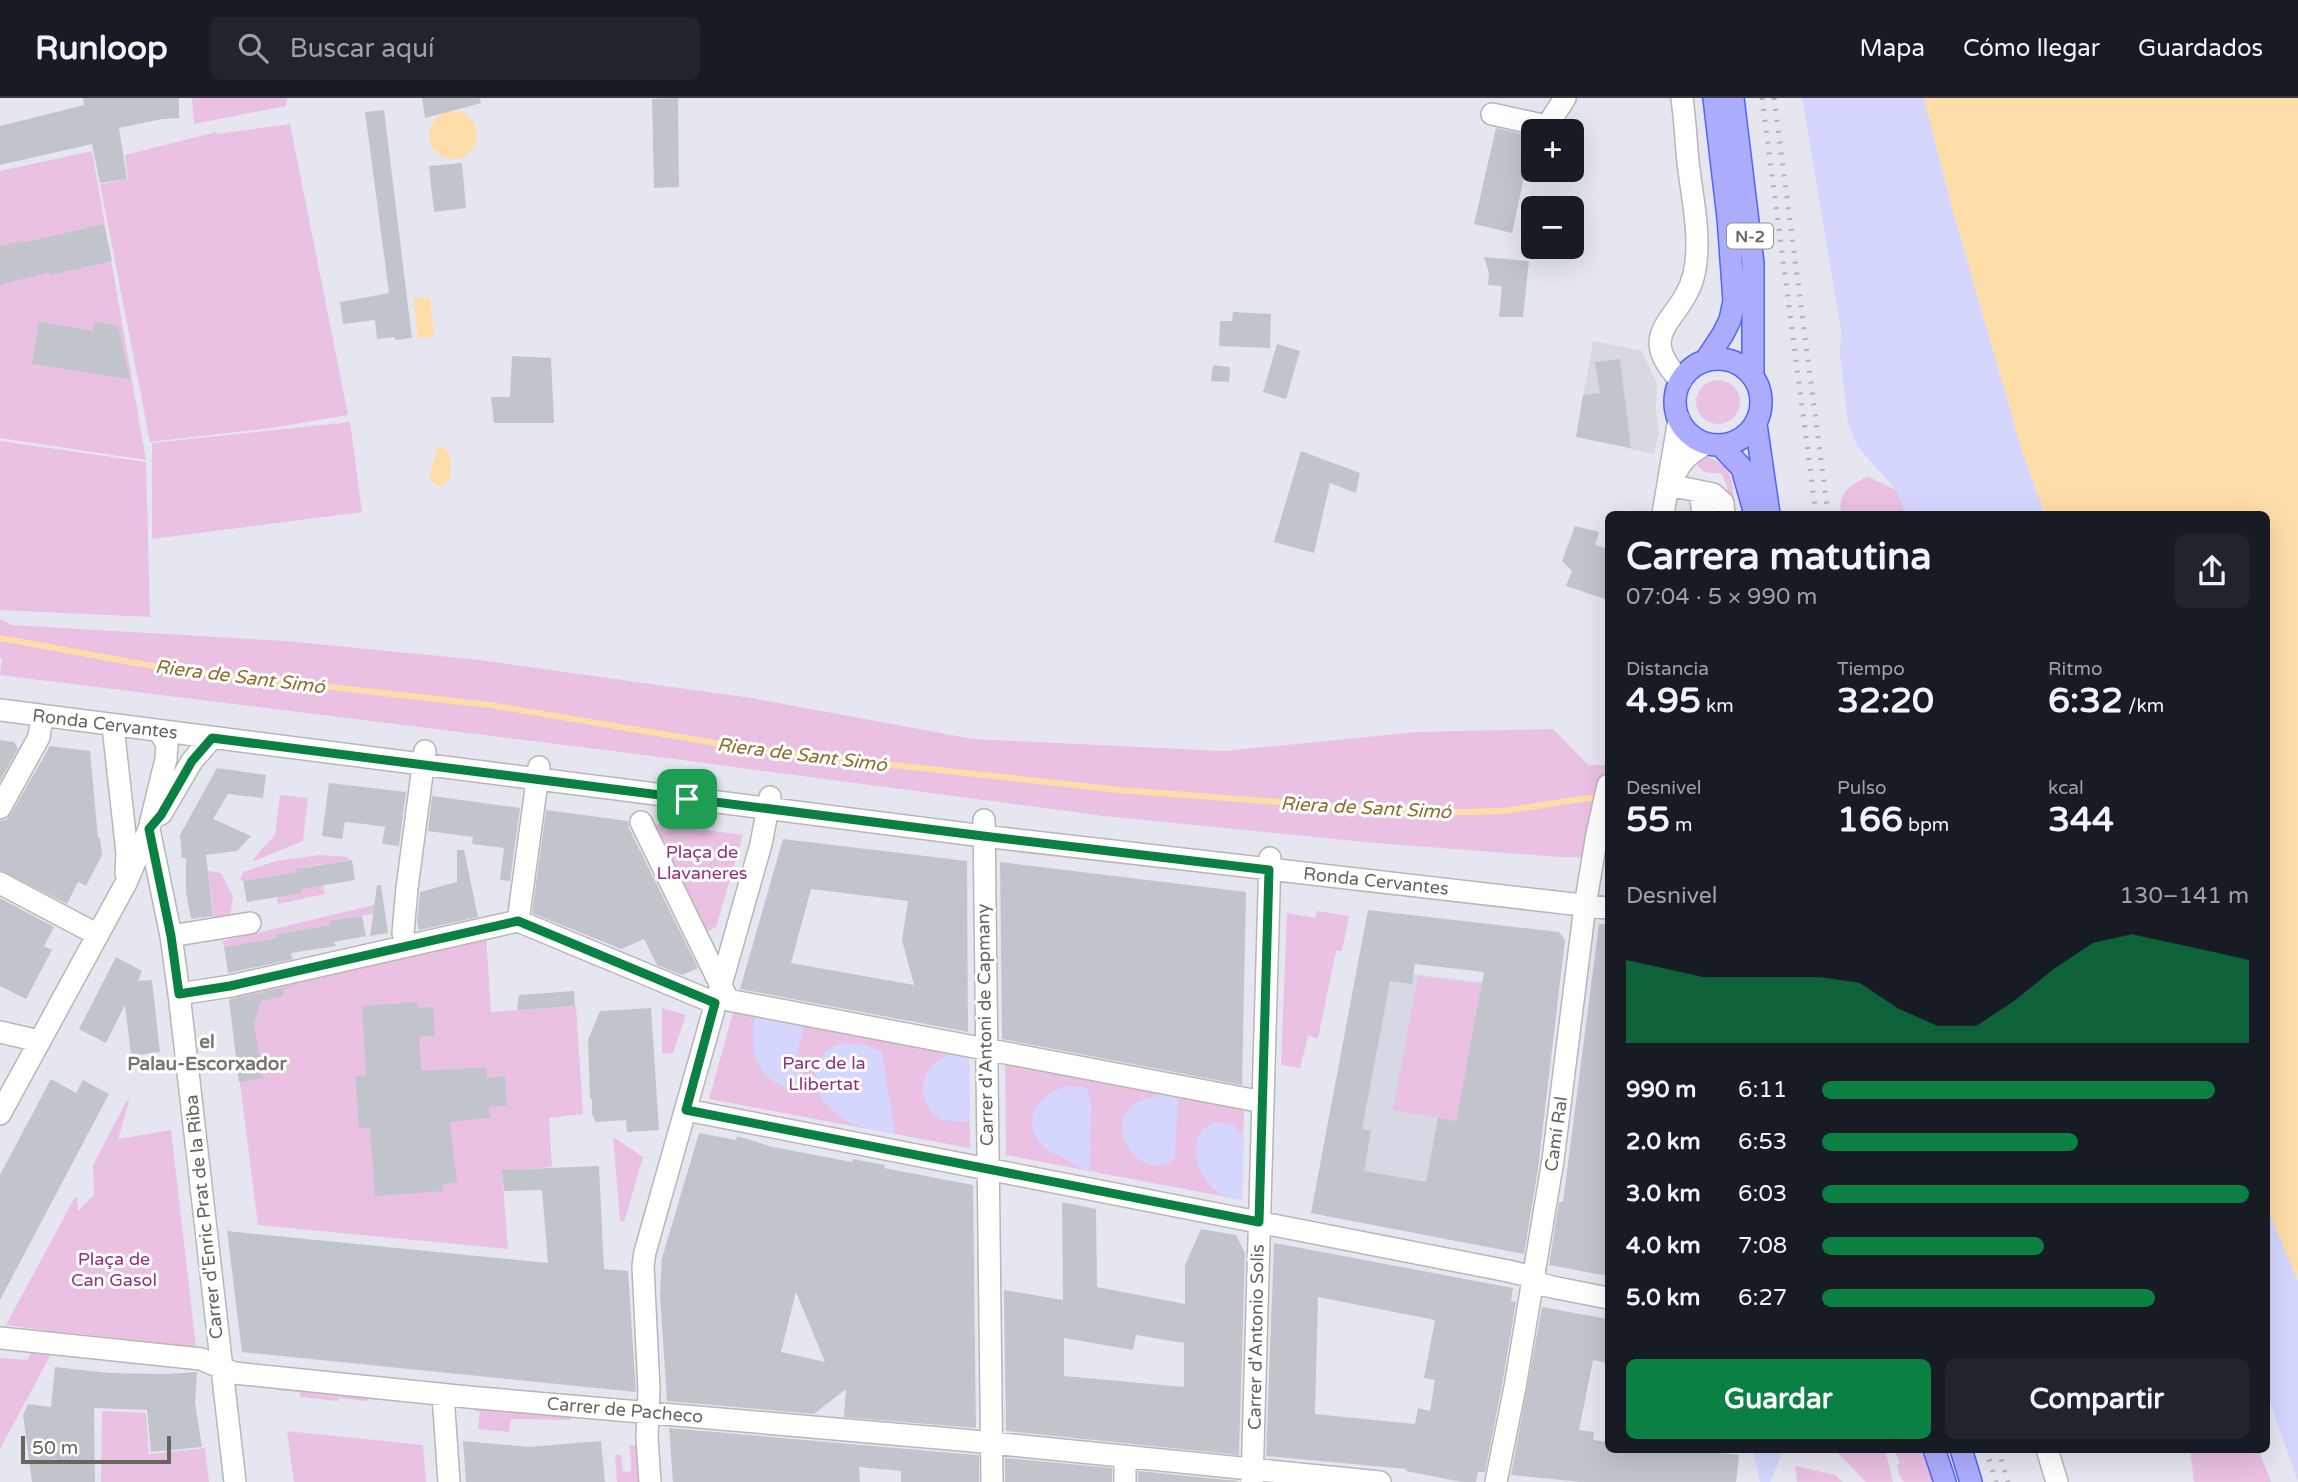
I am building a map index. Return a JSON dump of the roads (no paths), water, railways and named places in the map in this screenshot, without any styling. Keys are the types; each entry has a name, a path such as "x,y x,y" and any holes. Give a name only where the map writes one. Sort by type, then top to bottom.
{"main road":[{"name":"N-2","path":"1706,360 1730,320 1734,301 1728,218 1714,98"},
{"name":"N-2","path":"1733,98 1753,263 1753,375"},
{"path":"1714,445 1736,441 1747,434 1756,424 1762,408 1760,391 1753,375 1744,366 1719,358 1706,360 1687,372 1676,393 1675,406 1686,430 1714,445 1742,468 1754,511"},
{"path":"1756,424 1769,511"},
{"path":"1935,1453 1945,1482"},
{"path":"1962,1453 1971,1482"}],"street":[{"path":"1492,114 1547,126 1565,98"},
{"path":"1681,381 1667,367 1659,344 1664,328 1689,290 1696,258 1682,98"},
{"path":"1664,511 1679,419"},
{"path":"1669,485 1680,463 1693,451 1714,445"},
{"path":"1669,485 1713,494 1723,503 1724,511"},
{"path":"1700,492 1703,511"},
{"name":"Ronda Cervantes","path":"0,710 212,738 538,772 1270,863 1605,908"},
{"path":"0,808 39,737 42,716"},
{"path":"113,726 127,853 126,883"},
{"path":"0,1114 126,883 149,829 166,759 167,744 159,731"},
{"path":"149,829 161,815 192,761 212,738"},
{"path":"406,945 403,933 405,910 424,758"},
{"path":"518,921 538,772"},
{"name":"Camí Ral","path":"1496,1482 1555,1148 1585,906 1605,798"},
{"path":"650,1482 645,1252 761,844 769,802"},
{"path":"641,822 718,994"},
{"name":"Carrer d'Antoni de Capmany","path":"983,828 992,1482"},
{"name":"Carrer d'Enric Prat de la Riba","path":"149,829 171,936 179,994 235,1482"},
{"name":"Carrer d'Antonio Solis","path":"1253,1476 1270,863"},
{"path":"0,883 98,935"},
{"path":"179,994 230,986 518,921 728,1000 1263,1102"},
{"path":"171,936 250,923"},
{"path":"0,1031 39,1041"},
{"path":"686,1110 1534,1277 1541,1284 1605,1297"},
{"name":"Carrer de Pacheco","path":"0,1338 201,1359 234,1373 443,1395 1125,1456 1253,1476 1380,1482"},
{"path":"443,1395 450,1482"},
{"path":"2049,1453 2057,1482"},
{"path":"1125,1456 1125,1482"}],"waterway":[{"name":"Riera de Sant Simó","path":"0,638 163,668 490,705 757,750 1120,790 1425,813 1504,811 1603,798"}],"railway":[{"path":"1762,98 1816,511"},
{"path":"1774,98 1828,511"},
{"path":"1987,1453 1996,1482"},
{"path":"1999,1453 2008,1482"}],"district":[{"name":"el Palau-Escorxador","path":"207,1052"}],"park label":[{"name":"Plaça de Llavaneres","path":"702,862"},
{"name":"Parc de la Llibertat","path":"824,1073"},
{"name":"Plaça de Can Gasol","path":"114,1269"}]}
